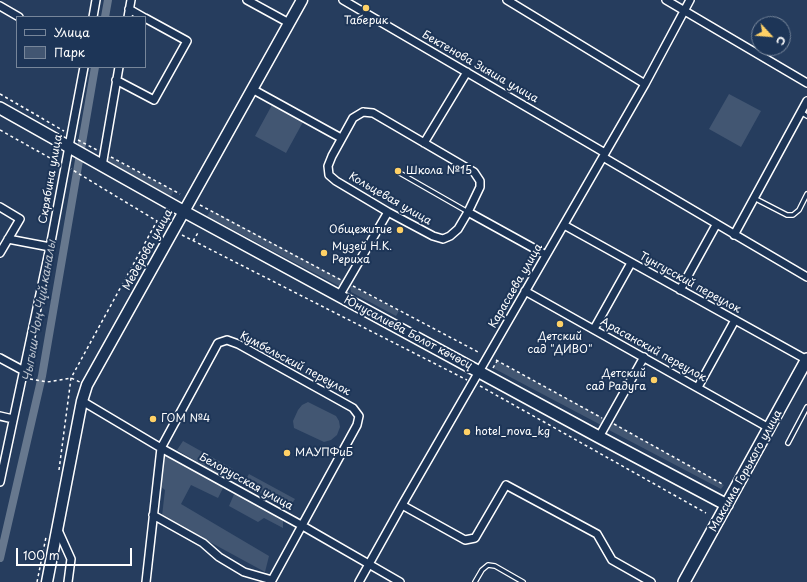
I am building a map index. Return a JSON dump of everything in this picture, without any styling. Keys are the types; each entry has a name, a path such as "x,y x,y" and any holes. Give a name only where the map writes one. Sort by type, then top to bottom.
{"main road":[{"name":"Медерова улица","path":"47,582 82,401 87,385 302,0"},
{"path":"0,108 68,147"},
{"name":"Юнусалиева Болот көчөсү","path":"68,147 97,154 102,166 479,372 727,505"},
{"name":"Максима Горького улица","path":"684,582 807,359"}],"street":[{"path":"93,16 96,0"},
{"path":"128,16 131,0"},
{"path":"247,0 289,23"},
{"name":"Бектенова Зияша улица","path":"343,0 467,72 716,225 807,277"},
{"path":"507,0 645,84"},
{"path":"666,0 807,83"},
{"name":"Карасаева улица","path":"359,582 645,84 690,0"},
{"path":"0,6 17,16"},
{"path":"129,9 141,16"},
{"path":"116,80 154,100 186,41 146,19"},
{"name":"Скрябина улица","path":"0,482 50,247 64,166 84,68"},
{"path":"97,154 119,68"},
{"path":"424,143 467,72"},
{"path":"252,89 341,138"},
{"path":"734,235 754,198 804,114 807,101"},
{"name":"Кольцевая улица","path":"363,112 373,113 474,172 480,181 480,187 458,229 450,236 443,239 433,236 388,212 336,181 329,175 328,166 341,138 353,118 363,112"},
{"path":"0,207 20,219 0,253"},
{"path":"339,296 388,212"},
{"path":"468,212 546,255"},
{"name":"Тунгусский переулок","path":"564,225 807,359"},
{"path":"680,290 716,225"},
{"path":"8,239 50,247"},
{"path":"594,329 631,263"},
{"name":"Арасанский переулок","path":"526,291 769,428"},
{"path":"698,387 735,320"},
{"name":"Кумбельский переулок","path":"146,582 153,515 160,448 218,343 226,340 238,344 353,408 359,416 357,426 271,581 237,568 203,543 153,515"},
{"path":"599,437 644,357"},
{"path":"0,358 24,371"},
{"name":"Белорусская улица","path":"82,401 160,448 301,525 400,582"},
{"path":"0,416 13,420"},
{"path":"402,505 466,540 475,538 506,485 597,534 612,560 651,582"},
{"path":"57,528 71,558 68,582"}],"lane":[{"path":"398,172 468,212"},
{"path":"754,198 787,215 793,215 799,210 807,194"},
{"path":"788,443 807,407"},
{"path":"475,582 482,570 488,565 495,566 523,582"}],"path":[{"path":"0,94 77,139 97,154 180,194"},
{"path":"0,130 90,180 157,221 71,378 59,471"},
{"path":"200,205 211,210 207,216"},
{"path":"193,241 199,231"},
{"path":"182,235 468,380"},
{"path":"475,356 477,352"},
{"path":"493,368 497,361"},
{"path":"30,379 47,382 71,378 87,385"},
{"path":"480,386 706,513"}],"green space":[{"path":"729,94 761,111 741,147 709,129"},
{"path":"272,105 303,122 286,153 255,136"},
{"path":"108,156 174,191 171,196 108,162"},
{"path":"211,210 344,281 339,286 207,216"},
{"path":"350,285 399,311 396,316 351,292"},
{"path":"497,361 605,419 601,425 493,368"},
{"path":"308,402 336,416 340,427 337,435 331,440 324,442 294,428 293,421 298,410 302,405"},
{"path":"611,422 724,485 721,489 607,429"},
{"path":"183,441 233,469 227,479 177,450"},
{"path":"163,452 224,486 218,498 191,485 181,504 269,556 265,572 162,516 165,490 160,486"},
{"path":"249,474 295,499 289,508 243,484"},
{"path":"235,492 283,519 283,528 264,518 258,522 229,506"}],"waterway":[{"name":"Чыгыш Чоң Чүй каналы","path":"105,16 108,0"},
{"name":"Чыгыш Чоң Чүй каналы","path":"0,558 42,376 95,68"}],"place":[{"name":"Таберик","path":"366,8"},
{"name":"Школа №15","path":"398,171"},
{"name":"Общежитие","path":"400,230"},
{"name":"Музей Н.К. Рериха","path":"324,253"},
{"name":"Детский сад \"ДИВО\"","path":"560,324"},
{"name":"Детский сад Радуга","path":"654,380"},
{"name":"ГОМ №4","path":"153,419"},
{"name":"hotel_nova_kg","path":"467,432"},
{"name":"МАУПФиБ","path":"287,453"}]}
